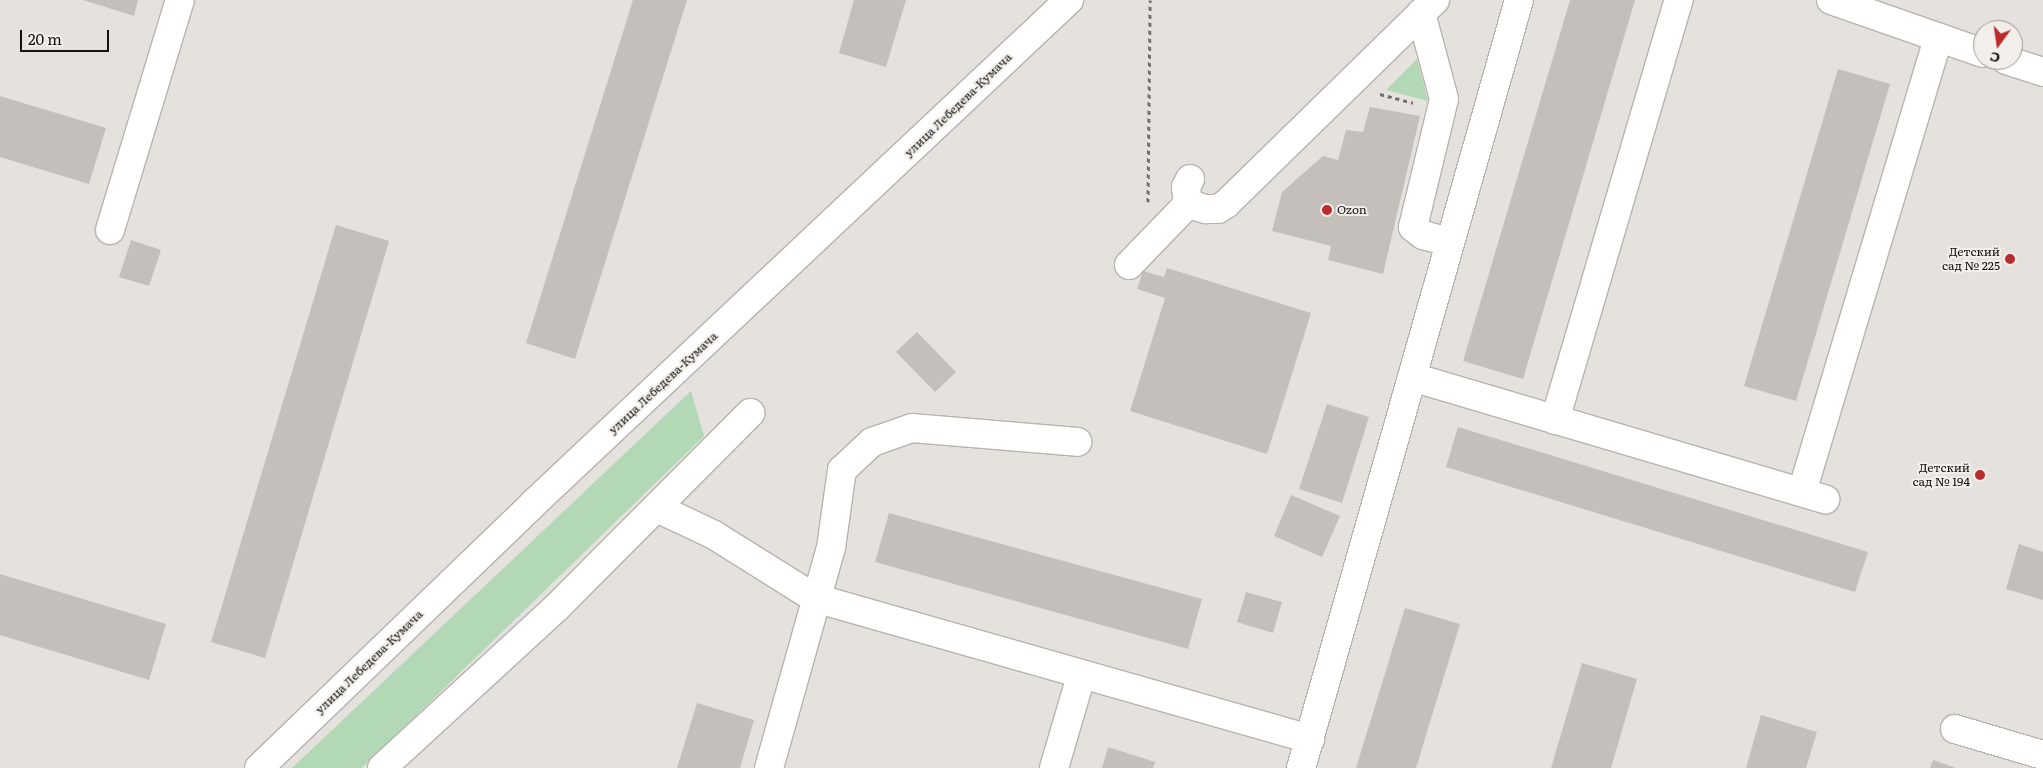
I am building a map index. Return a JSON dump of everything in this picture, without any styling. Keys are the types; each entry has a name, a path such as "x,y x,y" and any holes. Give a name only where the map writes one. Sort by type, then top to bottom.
{"street":[{"path":"110,230 180,0"},
{"name":"улица Лебедева-Кумача","path":"259,768 533,504 1069,0"},
{"path":"1301,768 1519,0"},
{"path":"1555,420 1679,0"},
{"path":"1831,0 1973,50"},
{"path":"1129,265 1148,246 1189,191 1206,209 1218,209 1226,204 1428,6"},
{"path":"1428,6 1442,86 1443,110 1413,227 1423,235 1450,242"},
{"path":"1412,377 1814,495 1938,38"},
{"path":"2023,66 2043,72"},
{"path":"382,768 557,607 750,413"},
{"path":"768,768 815,598 831,548 842,470 872,442 912,428 1077,442"},
{"path":"656,508 714,535 815,598 1081,676 1310,739"},
{"path":"1054,768 1081,676"},
{"path":"1955,729 2043,755"}],"path":[{"path":"1148,246 1150,0"},
{"path":"1347,86 1443,110"}],"green space":[{"path":"1417,59 1428,101 1386,90"},
{"path":"691,391 704,436 362,768 292,768"}],"building":[{"path":"83,0 138,0 134,16"},
{"path":"633,0 687,0 575,359 526,343"},
{"path":"854,0 906,0 886,67 839,53"},
{"path":"1570,0 1635,0 1523,379 1463,361"},
{"path":"1838,69 1890,84 1796,401 1744,386"},
{"path":"0,96 106,128 89,184 0,157"},
{"path":"1370,107 1420,116 1383,274 1328,260 1331,246 1272,231 1282,192 1323,156 1338,160 1346,130 1363,132"},
{"path":"336,225 389,241 265,658 211,642"},
{"path":"131,240 161,250 149,286 119,277"},
{"path":"1167,268 1311,313 1267,454 1130,411 1165,298 1137,289 1143,271 1164,277"},
{"path":"917,332 956,372 935,392 896,352"},
{"path":"1327,404 1369,417 1342,503 1299,489"},
{"path":"1458,427 1868,552 1855,592 1446,467"},
{"path":"1291,495 1340,516 1322,557 1274,536"},
{"path":"889,513 1202,599 1188,649 875,562"},
{"path":"2019,544 2043,552 2043,600 2006,589"},
{"path":"0,574 166,624 149,680 0,635"},
{"path":"1246,592 1282,602 1273,633 1237,622"},
{"path":"1405,608 1460,624 1416,768 1356,768"},
{"path":"1582,663 1637,679 1611,768 1551,768"},
{"path":"697,703 754,720 740,768 677,768"},
{"path":"1761,715 1817,732 1806,768 1746,768"},
{"path":"1108,747 1155,762 1153,768 1102,768"},
{"path":"1933,760 1956,768 1930,768"}],"place":[{"name":"Ozon","path":"1327,210"},
{"name":"Детский сад № 225","path":"2010,259"},
{"name":"Детский сад № 194","path":"1980,475"}]}
